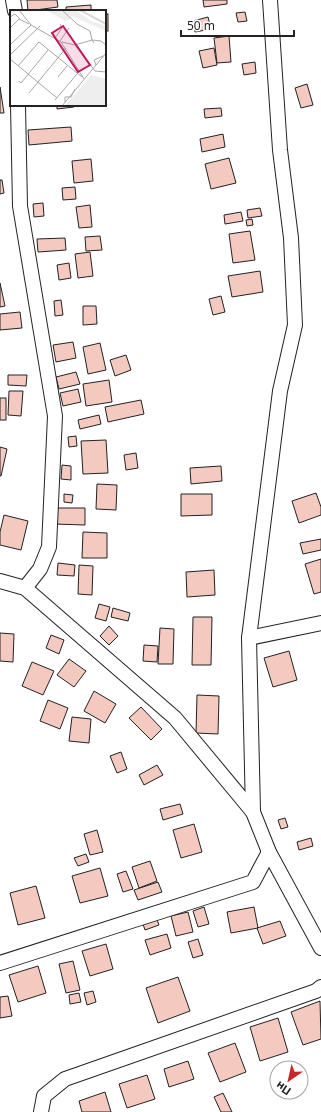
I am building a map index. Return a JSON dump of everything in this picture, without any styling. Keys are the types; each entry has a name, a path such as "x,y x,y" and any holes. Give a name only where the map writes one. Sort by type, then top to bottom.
{"street":[{"path":"13,0 15,10"},
{"path":"253,812 249,638 280,390 295,325 291,238 280,150 270,0"},
{"path":"18,106 20,206 55,416 49,547 40,569 25,588"},
{"path":"0,581 25,588 175,718 253,812 269,852 321,948"},
{"path":"249,638 321,623"},
{"path":"0,963 253,882 269,852"},
{"path":"41,1112 44,1096 65,1079 316,991 321,987"}],"building":[{"path":"27,0 57,0 58,7 28,10"},
{"path":"203,0 227,0 227,4 204,7"},
{"path":"91,5 91,10 66,10 66,7"},
{"path":"245,12 247,21 238,22 236,13"},
{"path":"106,14 108,14 108,31 106,31"},
{"path":"208,17 211,29 195,32 193,21"},
{"path":"229,36 231,62 217,63 214,38"},
{"path":"214,48 217,65 203,68 199,51"},
{"path":"255,62 256,73 244,75 242,64"},
{"path":"307,84 313,105 301,108 295,88"},
{"path":"0,87 4,113 0,113"},
{"path":"57,106 74,106 74,107 57,109"},
{"path":"221,108 222,116 205,118 204,109"},
{"path":"71,127 72,141 29,145 28,130"},
{"path":"223,134 225,147 202,152 200,139"},
{"path":"229,158 236,183 211,189 205,164"},
{"path":"91,159 93,181 74,183 72,161"},
{"path":"0,180 2,180 4,193 0,194"},
{"path":"75,187 76,199 63,200 62,188"},
{"path":"43,203 44,216 34,217 33,204"},
{"path":"90,205 92,227 79,228 76,207"},
{"path":"260,208 262,216 248,218 247,210"},
{"path":"241,212 243,221 225,224 224,215"},
{"path":"252,219 253,225 247,226 246,220"},
{"path":"250,231 255,260 233,263 229,234"},
{"path":"100,236 102,250 86,251 85,237"},
{"path":"65,238 66,250 38,252 37,239"},
{"path":"90,252 93,276 78,278 75,254"},
{"path":"69,263 71,278 59,280 57,265"},
{"path":"260,271 263,292 232,297 228,276"},
{"path":"0,283 5,306 0,307"},
{"path":"221,296 225,312 213,315 209,299"},
{"path":"61,300 63,315 55,316 54,301"},
{"path":"83,306 96,306 97,324 83,325"},
{"path":"20,312 22,328 0,330 0,314"},
{"path":"73,342 76,358 56,362 53,345"},
{"path":"100,343 106,370 88,374 83,347"},
{"path":"126,355 131,370 115,376 110,360"},
{"path":"76,372 80,384 59,389 56,377"},
{"path":"8,375 27,375 26,386 8,385"},
{"path":"109,380 112,402 86,406 83,384"},
{"path":"78,389 81,402 63,406 60,393"},
{"path":"9,391 23,391 21,416 8,415"},
{"path":"0,398 6,398 6,420 0,420"},
{"path":"141,400 144,414 108,422 105,407"},
{"path":"99,415 101,424 80,429 78,420"},
{"path":"76,436 77,446 69,447 68,437"},
{"path":"106,440 108,473 83,474 81,441"},
{"path":"0,447 7,449 1,476 0,476"},
{"path":"136,453 138,468 126,470 124,455"},
{"path":"62,465 71,466 71,480 61,479"},
{"path":"221,466 222,481 191,484 190,468"},
{"path":"97,484 117,485 116,510 96,509"},
{"path":"316,493 321,507 321,515 299,523 292,501"},
{"path":"64,494 73,495 72,503 64,502"},
{"path":"181,494 212,494 212,515 181,516"},
{"path":"54,508 85,508 85,525 54,524"},
{"path":"4,515 28,521 21,550 0,545 0,532"},
{"path":"83,532 107,533 107,558 82,558"},
{"path":"321,539 321,550 303,554 300,543"},
{"path":"321,559 321,592 314,594 305,564"},
{"path":"58,563 75,565 74,576 57,575"},
{"path":"79,565 93,566 92,595 78,594"},
{"path":"214,570 215,595 187,597 186,572"},
{"path":"99,604 110,607 106,621 95,618"},
{"path":"113,608 130,613 128,621 111,617"},
{"path":"193,617 212,617 211,665 192,665"},
{"path":"109,626 118,636 109,645 100,636"},
{"path":"160,628 174,629 173,664 158,664"},
{"path":"0,633 14,634 13,662 0,661"},
{"path":"51,635 64,640 59,654 46,648"},
{"path":"144,645 158,646 157,662 143,661"},
{"path":"289,651 297,680 273,687 264,658"},
{"path":"69,659 86,671 74,687 57,675"},
{"path":"32,662 54,671 43,695 22,686"},
{"path":"94,691 116,704 105,723 84,711"},
{"path":"197,695 219,696 218,734 196,733"},
{"path":"48,700 68,708 60,729 40,721"},
{"path":"141,707 162,729 151,740 129,718"},
{"path":"72,717 91,719 89,743 69,741"},
{"path":"121,752 127,769 117,773 110,756"},
{"path":"157,765 163,775 144,785 139,775"},
{"path":"180,804 183,814 163,820 160,809"},
{"path":"285,818 288,827 281,829 278,820"},
{"path":"194,824 202,852 181,858 173,830"},
{"path":"97,830 103,852 90,855 84,834"},
{"path":"311,838 313,846 299,850 297,842"},
{"path":"86,854 89,862 78,866 74,858"},
{"path":"150,861 157,881 139,888 132,867"},
{"path":"100,868 108,896 80,903 72,876"},
{"path":"126,871 133,889 123,892 117,874"},
{"path":"158,882 162,892 138,900 134,890"},
{"path":"36,886 45,918 18,925 10,893"},
{"path":"204,907 209,924 198,927 193,911"},
{"path":"254,907 258,928 231,933 227,912"},
{"path":"188,912 193,932 176,936 171,916"},
{"path":"156,917 159,925 145,930 142,921"},
{"path":"280,921 286,936 263,944 257,928"},
{"path":"167,934 171,948 150,955 145,940"},
{"path":"198,939 203,955 193,958 188,942"},
{"path":"106,944 113,969 90,976 82,951"},
{"path":"73,961 80,990 66,993 59,964"},
{"path":"38,966 46,993 18,1002 9,975"},
{"path":"178,977 190,1011 158,1023 146,988"},
{"path":"93,991 96,1002 87,1005 84,993"},
{"path":"79,993 81,1002 70,1004 69,995"},
{"path":"8,996 12,1016 0,1018 0,997"},
{"path":"320,1001 321,1039 303,1045 291,1012"},
{"path":"278,1018 288,1052 260,1061 250,1027"},
{"path":"235,1043 246,1072 220,1082 208,1053"},
{"path":"188,1061 194,1079 169,1087 164,1069"},
{"path":"147,1075 155,1099 127,1108 119,1084"},
{"path":"105,1092 111,1112 82,1112 79,1101"},
{"path":"223,1093 232,1112 221,1112 214,1097"}]}
